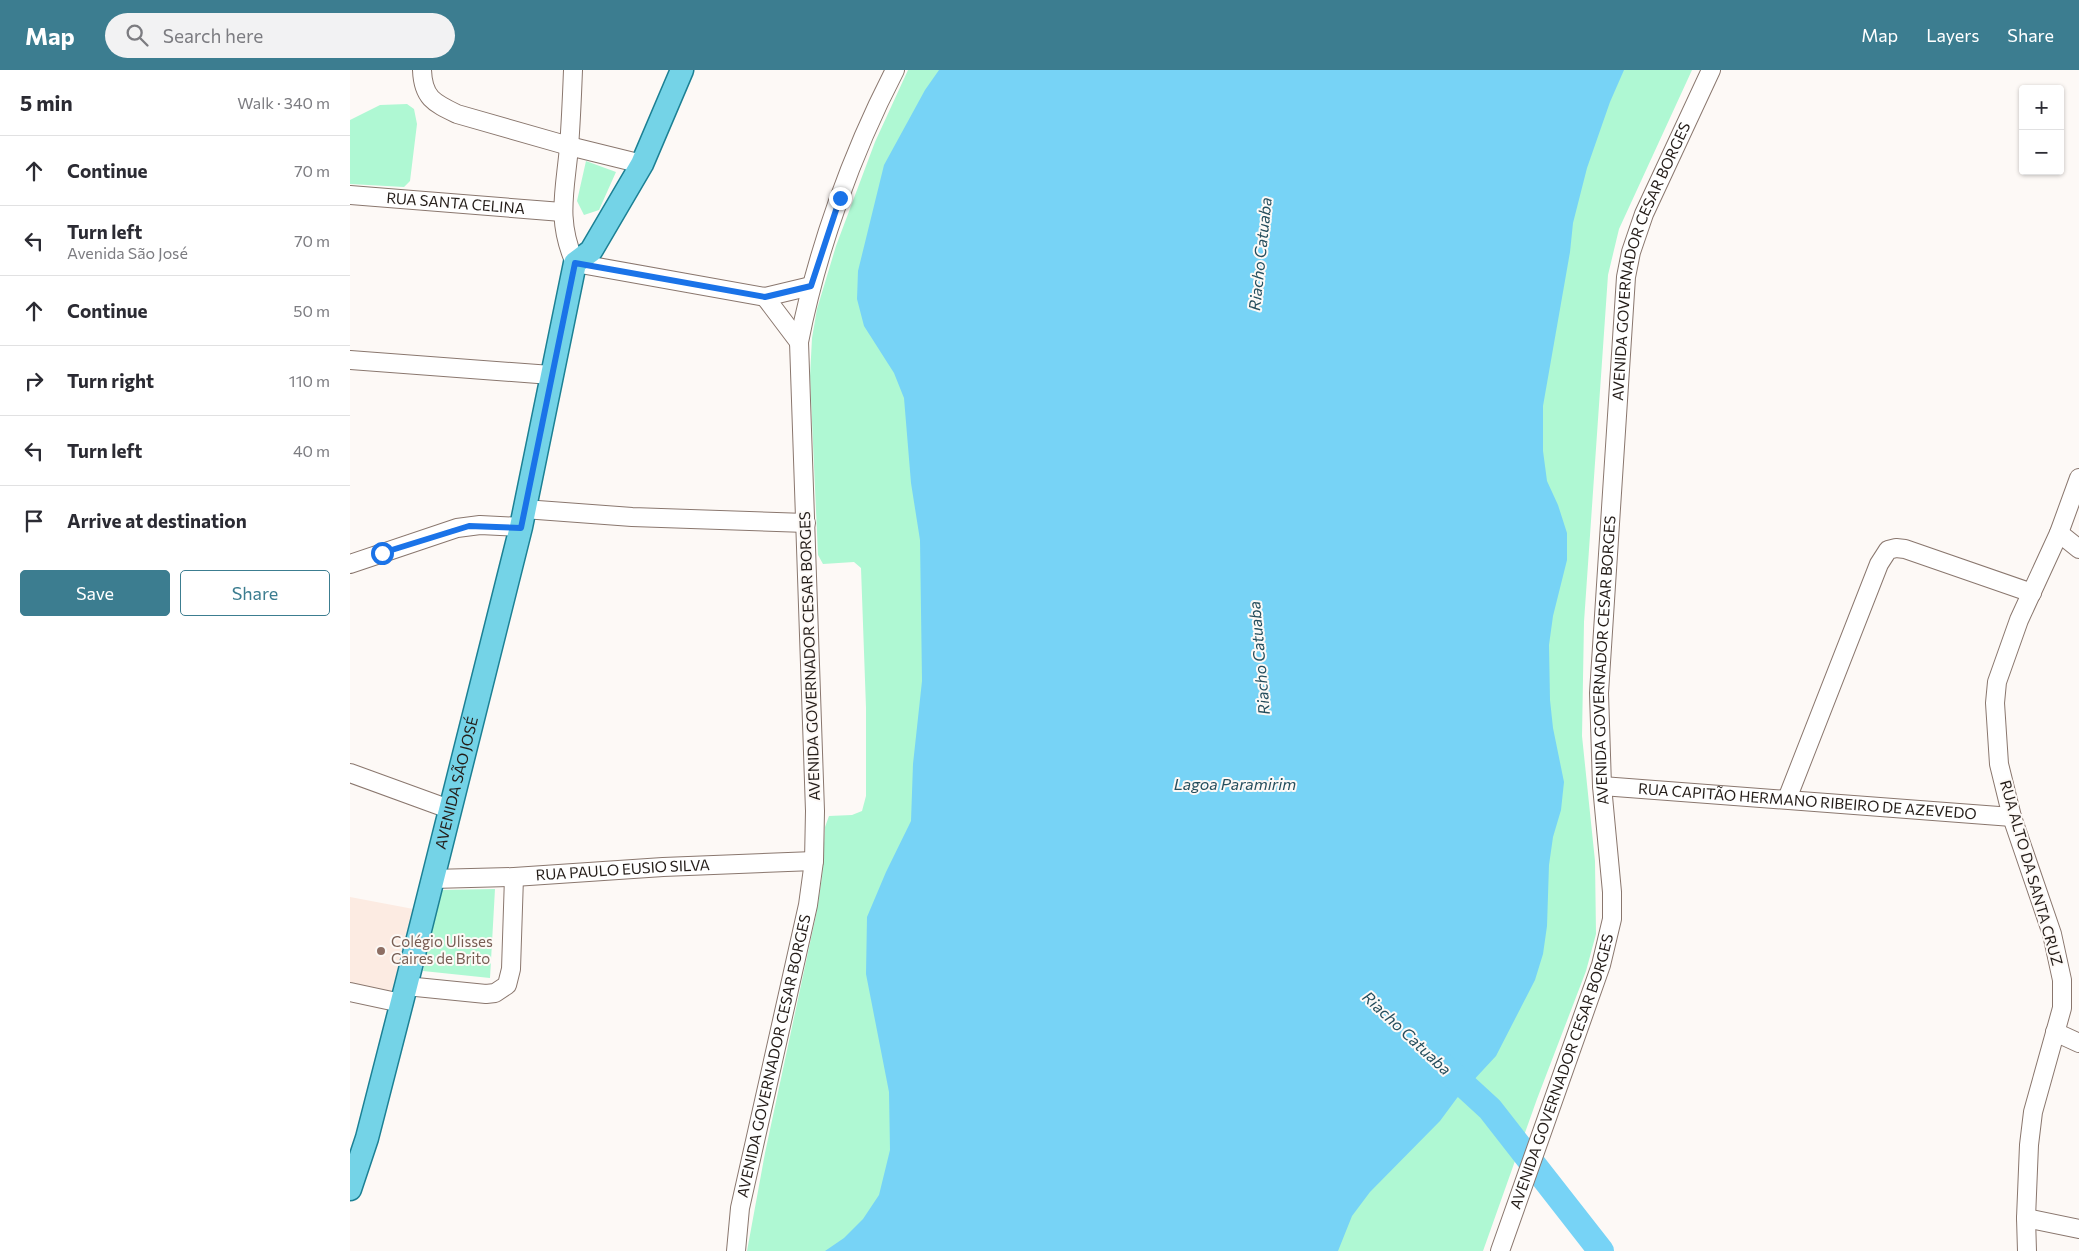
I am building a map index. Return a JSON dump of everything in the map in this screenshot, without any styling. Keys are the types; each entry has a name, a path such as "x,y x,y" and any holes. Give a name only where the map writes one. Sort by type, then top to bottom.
{"main road":[{"path":"575,263 591,251 642,164 682,70"},
{"name":"AVENIDA SÃO JOSÉ","path":"350,1189 367,1138 404,994 522,518 575,263"}],"street":[{"path":"422,70 425,91 431,99 440,106 458,114 569,146 642,164"},
{"path":"573,70 569,146 562,212 566,244 575,263 765,297 811,286"},
{"name":"AVENIDA GOVERNADOR CESAR BORGES","path":"736,1251 740,1208 808,905 814,861 815,811 799,342 811,286 840,198 866,133 895,70"},
{"name":"AVENIDA GOVERNADOR CESAR BORGES","path":"1500,1251 1596,980 1612,919 1612,892 1602,786 1599,693 1626,277 1631,252 1644,214 1711,70"},
{"name":"RUA SANTA CELINA","path":"350,195 562,212"},
{"path":"765,297 799,342"},
{"path":"350,360 551,375"},
{"name":"RUA ALTO DA SANTA CRUZ","path":"2027,1251 2028,1145 2033,1112 2062,1008 2062,993 2059,965 2052,934 2012,817 1999,764 1995,725 1996,689 2019,620 2059,533 2079,478"},
{"path":"350,564 457,528 522,518 632,517 806,523"},
{"path":"2059,533 2079,549"},
{"path":"1787,799 1879,564 1888,550 1896,548 1905,549 2032,593"},
{"path":"350,773 450,809"},
{"name":"RUA CAPITÃO HERMANO RIBEIRO DE AZEVEDO","path":"1602,786 2012,817"},
{"name":"RUA PAULO EUSIO SILVA","path":"432,879 514,877 663,867 814,861"},
{"path":"350,992 486,994 495,993 507,985 511,969 514,877"},
{"path":"2055,1032 2079,1043"},
{"path":"2026,1218 2079,1229"}],"shaded area":[{"name":"Colégio Ulisses Caires de Brito","path":"350,897 424,911 397,1002 350,991"}],"green space":[{"name":"Lagoa Paramirim","path":"908,70 1692,70 1619,229 1608,275 1584,622 1582,736 1595,861 1596,934 1586,971 1537,1099 1483,1251 747,1251 765,1153 816,915 822,877 825,827 829,816 852,815 862,811 866,796 866,708 861,568 854,562 823,564 818,555 810,376 812,338 817,309 836,246 875,142"},
{"path":"407,104 414,109 417,124 410,181 404,187 350,184 350,120 380,105"},
{"path":"586,161 616,172 599,210 584,215 577,201"},
{"path":"495,889 490,978 423,971 440,890"}],"water":[{"name":"Lagoa Paramirim","path":"939,70 1624,70 1610,102 1587,168 1573,223 1570,252 1543,406 1543,451 1547,481 1558,505 1567,533 1567,560 1553,616 1549,645 1550,700 1553,728 1564,782 1561,810 1553,837 1549,865 1547,926 1543,954 1535,980 1496,1056 1457,1098 1440,1121 1370,1192 1352,1216 1338,1251 825,1251 844,1238 863,1219 879,1195 890,1150 889,1092 866,974 867,917 911,821 913,764 922,681 920,540 911,483 904,398 894,373 864,326 857,299 858,271 884,165 925,90"}],"waterway":[{"name":"Riacho Catuaba","path":"1441,1064 1490,1109 1601,1251"}],"place":[{"name":"Colégio Ulisses Caires de Brito","path":"381,951"}],"route":[{"path":"382,553 457,528 480,525 521,528 575,263 765,297 811,286 840,198"}]}
